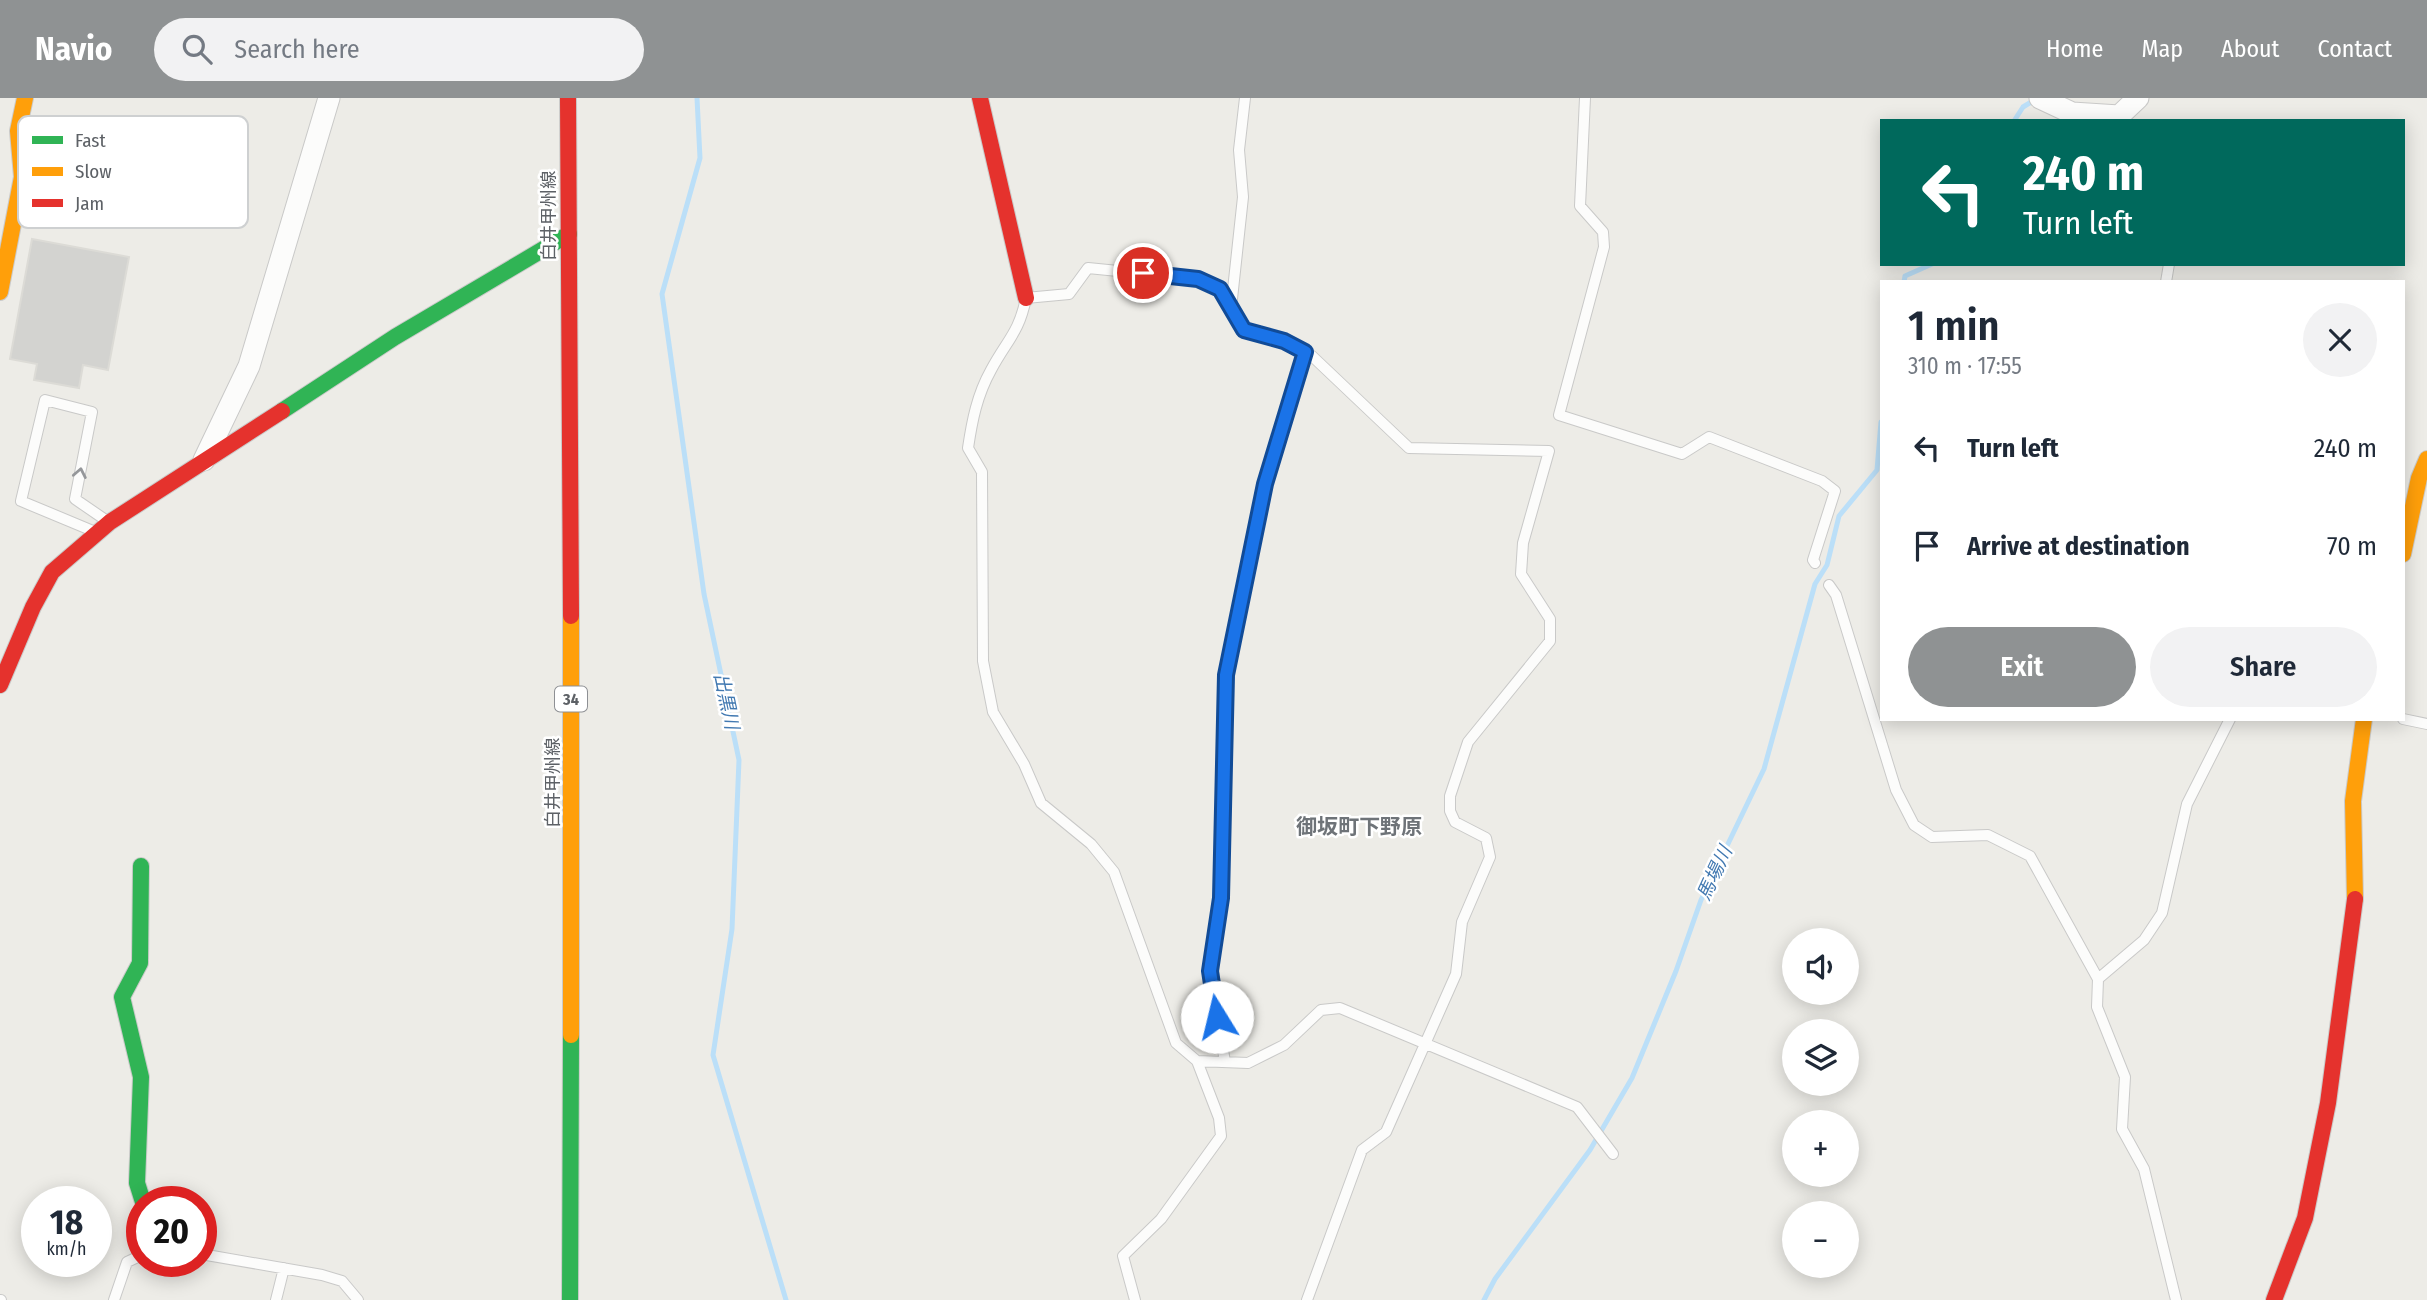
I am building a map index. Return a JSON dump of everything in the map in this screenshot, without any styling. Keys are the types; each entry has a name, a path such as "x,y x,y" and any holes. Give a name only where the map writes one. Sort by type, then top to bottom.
{"street":[{"path":"21,116 25,98"},
{"path":"202,465 249,366 329,98"},
{"name":"白井甲州線","path":"568,98 572,836 570,1300"},
{"path":"980,98 1026,298"},
{"path":"2045,101 2072,113 2125,118 2138,98"},
{"path":"0,292 2,267 18,195"},
{"path":"0,685 33,607 52,572 104,527 395,337 569,234"},
{"path":"2405,544 2419,478 2427,459"},
{"path":"2274,1300 2305,1218 2328,1103 2355,899 2353,801 2364,721"},
{"path":"138,1186 141,1077 122,997 140,963 141,866"}],"lane":[{"path":"1231,308 1243,197 1239,150 1245,98"},
{"path":"1585,98 1580,206 1603,232 1604,247 1559,415 1682,454 1709,437 1822,481 1835,491 1812,560 1815,563"},
{"path":"1135,1300 1124,1256 1161,1219 1221,1136 1219,1118 1197,1061 1176,1043 1114,872 1091,844 1041,803 1024,765 993,712 983,661 982,471 968,448 975,405 990,370 1021,323 1026,298 1069,293 1088,268 1198,279 1220,289 1244,330 1284,341 1305,352 1409,448 1549,451 1523,543 1521,574 1550,619 1550,641 1468,742 1450,796 1450,811 1455,822 1486,838 1490,857 1462,922 1456,974 1423,1042 1386,1132 1362,1150 1307,1300"},
{"path":"1224,1062 1210,971 1221,898 1226,675 1265,484 1305,352"},
{"path":"45,400 93,412 75,499 104,527 21,501 45,400"},
{"path":"1829,585 1836,595 1896,790 1914,825 1932,837 1988,835 2030,856 2098,979 2097,1007 2125,1076 2122,1129 2144,1169 2176,1300"},
{"path":"2405,719 2427,724"},
{"path":"2098,979 2144,940 2162,913 2187,804 2229,721"},
{"path":"1197,1061 1248,1063 1284,1045 1321,1010 1340,1008 1577,1107 1610,1150"},
{"path":"217,1257 322,1275 342,1282 358,1300"},
{"path":"114,1300 126,1265"},
{"path":"276,1300 284,1268"}],"building":[{"path":"32,239 129,257 108,370 83,365 79,388 34,380 37,364 10,359"}],"waterway":[{"name":"出黒川","path":"697,98 700,158 662,294 704,594 739,760 732,929 713,1055 786,1300"},
{"name":"馬場川","path":"2015,119 2023,107 2036,99"},
{"name":"馬場川","path":"1904,280 1905,276 1928,266"},
{"name":"馬場川","path":"1484,1300 1495,1279 1590,1150 1632,1078 1676,971 1701,900 1764,769 1815,584 1827,565 1839,516 1877,470 1880,434"}],"traffic: fast":[{"path":"282,411 395,337 569,234"},
{"path":"138,1186 141,1077 122,997 140,963 141,866"},
{"path":"570,1300 571,1035"}],"traffic: slow":[{"path":"21,116 25,98"},
{"path":"0,292 18,198"},
{"path":"2405,544 2419,478 2427,459"},
{"path":"571,616 571,1035"},
{"path":"2355,899 2353,801 2364,721"}],"traffic: jam":[{"path":"568,98 571,616"},
{"path":"980,98 1026,298"},
{"path":"0,685 33,607 52,572 110,522 282,411"},
{"path":"2274,1300 2305,1218 2328,1103 2355,899"}],"district":[{"name":"御坂町下野原","path":"1359,827"}],"route":[{"path":"1143,273 1198,279 1220,289 1244,330 1284,341 1305,352 1265,484 1226,675 1221,898 1210,971 1217,1017"}]}
